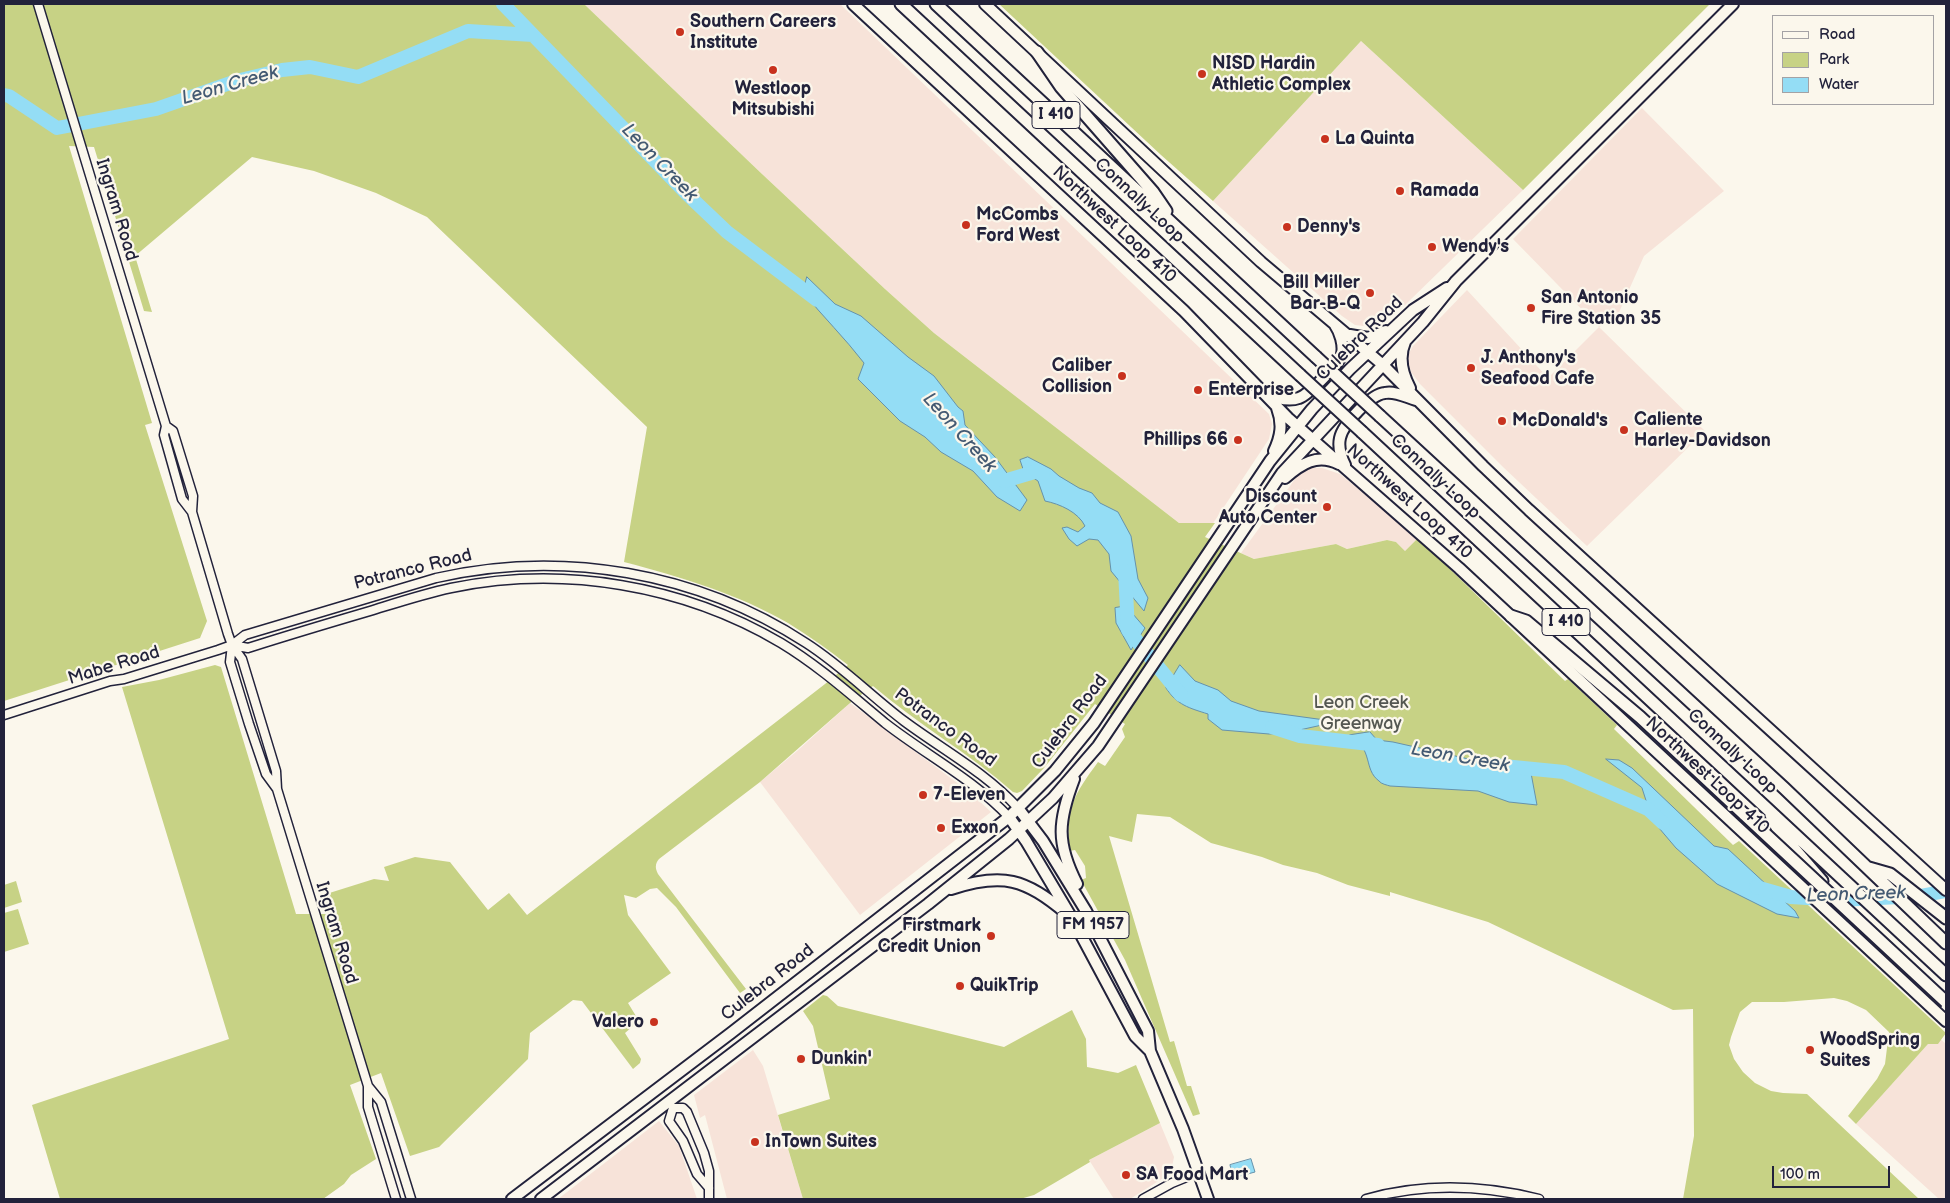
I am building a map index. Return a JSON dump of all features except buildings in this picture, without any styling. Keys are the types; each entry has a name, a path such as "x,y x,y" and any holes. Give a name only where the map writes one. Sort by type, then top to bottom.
{"highway":[{"name":"Connally Loop","path":"901,4 1770,811 1782,829"},
{"name":"Connally Loop","path":"936,4 1827,830 1946,943"},
{"path":"1037,52 1061,87 1153,192 1175,226"},
{"path":"1511,616 1526,622 1623,703 1946,1002"},
{"path":"1782,829 1946,975"},
{"path":"1782,829 1842,904 1946,1008"},
{"path":"1865,867 1890,874 1946,918"}],"main road":[{"name":"Northwest Loop 410","path":"853,4 1174,301 1277,407 1511,616 1946,1021"},
{"path":"985,4 1261,262 1383,365 1534,515 1874,822 1946,890"},
{"name":"Culebra Road","path":"541,1199 671,1105 1030,822 1077,772 1114,724 1282,473 1407,339 1456,281 1733,4"},
{"name":"Culebra Road","path":"512,1199 659,1088 1009,817 1064,761 1099,714 1270,461 1298,426 1343,376 1413,310 1456,281"},
{"path":"1343,331 1354,336 1371,337 1381,334 1400,322"},
{"path":"1263,392 1277,398 1289,400 1298,399 1307,394 1340,358 1342,345 1334,324"},
{"path":"1407,339 1402,354 1402,370 1409,388 1419,401"},
{"path":"1348,470 1340,452 1340,436 1367,402 1379,394 1390,392 1419,401"},
{"path":"1270,461 1281,432 1277,407"},
{"path":"1268,494 1295,470 1308,462 1327,460 1336,462 1348,470"},
{"path":"1077,772 1064,808 1061,834 1066,862 1082,893 1086,911"},
{"name":"Potranco Road","path":"1018,808 1043,841 1086,911 1148,1032 1150,1051"},
{"name":"Potranco Road","path":"1009,817 1074,920 1135,1036 1150,1051"},
{"path":"943,892 983,880 1013,882 1039,892 1074,920"},
{"name":"FM 1957","path":"1150,1051 1183,1129 1208,1199"}],"street":[{"name":"Ingram Road","path":"38,4 166,426 173,431 193,496 192,512 232,645 242,659 276,771 277,788 368,1086 368,1106 396,1199"},
{"name":"Potranco Road","path":"232,645 245,635 382,592 468,571 545,566 607,569 655,578 717,597 752,612 789,632 826,656 903,720 977,770 1018,808"},
{"name":"Potranco Road","path":"232,645 248,648 386,606 465,586 535,579 580,580 643,590 681,600 747,625 782,644 818,668 896,731 970,783 1009,817"},
{"path":"681,600 685,586"},
{"path":"382,592 386,606"},
{"name":"Ingram Road","path":"232,645 230,662 249,724 266,774 277,788"},
{"name":"Mabe Road","path":"4,715 232,645"},
{"path":"818,668 826,656"},
{"name":"Ingram Road","path":"368,1086 381,1102 411,1199"},
{"path":"659,1088 671,1105 670,1121 683,1141 697,1174 708,1188"},
{"path":"671,1105 683,1108 687,1112 704,1153 709,1171 709,1199"},
{"path":"1143,1199 1172,1183 1199,1172"},
{"path":"1366,1199 1422,1189 1470,1188 1509,1191 1539,1199"}],"shaded area":[{"path":"584,4 840,4 1269,414 1272,424 1269,439 1204,537 1179,523 934,333 762,174"},
{"path":"1361,41 1523,190 1404,306 1371,327 1355,325 1342,316 1213,201"},
{"path":"1642,108 1724,191 1644,256 1616,319 1599,327 1513,239"},
{"path":"1467,290 1548,378 1599,327 1705,431 1587,546 1503,467 1420,384 1411,372 1408,362 1409,353 1413,346"},
{"name":"Discount Auto Center","path":"1322,468 1340,474 1418,538 1405,551 1396,542 1387,540 1347,549 1336,544 1254,559 1241,553 1298,475 1304,470"},
{"path":"850,703 972,794 991,812 860,915 760,782"},
{"path":"1936,1035 1946,1044 1946,1199 1939,1199 1856,1124"},
{"path":"753,1050 763,1066 803,1199 727,1199 705,1115 700,1118 694,1095"},
{"path":"659,1121 679,1146 697,1199 558,1199"},
{"path":"1160,1123 1174,1157 1168,1175 1130,1199 1114,1199 1089,1160"}],"green space":[{"name":"Leon Creek Greenway","path":"4,4 584,4 762,174 934,333 1179,523 1215,523 1205,537 1254,559 1336,544 1347,549 1387,540 1396,542 1405,551 1418,538 1565,681 1568,679 1617,725 1614,729 1733,845 1739,841 1946,1033 1938,1044 1928,1044 1856,1124 1848,1116 1877,1079 1885,1064 1889,1032 1866,1010 1847,1001 1834,998 1784,1002 1752,1002 1740,1012 1729,1045 1734,1059 1743,1072 1755,1083 1771,1091 1807,1094 1919,1199 1683,1199 1694,1136 1693,1009 1673,1010 1488,922 1390,892 1390,896 1348,885 1317,873 1283,865 1262,857 1211,843 1170,817 1137,814 1132,842 1109,836 1170,1042 1174,1041 1187,1086 1191,1086 1200,1114 1193,1116 1125,960 1081,880 1086,878 1085,866 1075,850 1069,851 1069,824 1073,803 1082,784 1098,762 1105,766 1125,737 1122,729 1125,724 1095,704 1044,768 1022,791 1017,793 1013,792 979,764 907,713 873,686 850,703 760,782 659,859 657,863 658,874 746,989 740,993 676,907 657,888 650,889 636,898 624,895 628,915 671,973 628,1003 639,1021 625,1033 641,1059 640,1063 633,1069 582,1001 573,1000 530,1033 528,1059 439,1147 410,1156 381,1073 350,1085 376,1159 351,1175 344,1184 323,1199 60,1199 32,1105 229,1039 122,687 159,680 215,665 221,667 296,914 329,914 323,895 374,879 389,881 384,867 415,857 450,862 488,910 509,893 527,915 848,665 788,623 749,603 688,580 624,562 647,427 427,217 376,193 314,171 252,157 135,256 152,312 144,311 94,147 69,146 152,423 145,425 207,621 200,638 4,701"},
{"name":"NISD Hardin Athletic Complex","path":"999,4 1710,4 1523,190 1361,41 1213,201"},
{"path":"16,881 22,902 4,908 4,885"},
{"path":"18,909 29,944 4,952 4,913"},
{"path":"823,995 827,996 838,1006 1004,1047 1072,1010 1086,1039 1087,1067 1118,1073 1136,1065 1160,1123 1089,1160 1090,1162 1034,1195 1020,1199 803,1199 778,1115 830,1099 813,1026 803,1011"}],"water":[{"path":"807,277 835,304 861,316 908,357 934,376 963,411 965,425 995,457 1027,500 1020,511 997,497 973,471 941,452 925,437 900,421 858,379 864,363 803,292"},
{"path":"1028,457 1051,469 1079,488 1092,493 1100,503 1118,512 1131,536 1138,579 1148,598 1144,611 1111,571 1109,554 1098,540 1089,539 1077,546 1069,539 1062,528 1067,527 1078,532 1085,526 1068,509 1045,501 1038,481 1024,472 1020,460"},
{"path":"1126,606 1145,628 1131,650 1116,623 1115,608"},
{"path":"1180,665 1195,681 1218,690 1231,701 1259,711 1325,720 1322,725 1286,733 1269,734 1222,730 1208,719 1208,714 1189,708 1179,702 1166,688"},
{"path":"1370,732 1377,740 1531,773 1537,805 1509,802 1478,791 1383,784 1371,771 1366,753 1362,747 1350,735"},
{"path":"1606,759 1619,760 1632,768 1714,846 1728,849 1795,911 1799,918 1777,914 1717,884 1676,848 1659,828 1650,813 1642,788"},
{"path":"1251,1159 1255,1172 1233,1178 1230,1165"}],"waterway":[{"path":"503,4 533,35"},
{"name":"Leon Creek","path":"4,95 9,96 57,128 156,109 236,81 282,70 310,67 358,77 468,31 533,35 686,193 727,232 817,300"},
{"name":"Leon Creek","path":"997,474 1004,481 1038,471 1043,475"},
{"name":"Leon Creek","path":"1125,571 1128,630 1181,695"},
{"name":"Leon Creek","path":"1272,727 1300,736 1378,745"},
{"name":"Leon Creek","path":"1483,764 1564,772 1648,809 1663,823"},
{"name":"Leon Creek","path":"1756,887 1791,897 1839,900 1920,896 1946,891"}],"place":[{"name":"Southern Careers Institute","path":"680,32"},
{"name":"Westloop Mitsubishi","path":"773,70"},
{"name":"NISD Hardin Athletic Complex","path":"1202,74"},
{"name":"La Quinta","path":"1325,139"},
{"name":"Ramada","path":"1400,191"},
{"name":"McCombs Ford West","path":"966,225"},
{"name":"Denny's","path":"1287,227"},
{"name":"Wendy's","path":"1432,247"},
{"name":"Bill Miller Bar-B-Q","path":"1370,293"},
{"name":"San Antonio Fire Station 35","path":"1531,308"},
{"name":"J. Anthony's Seafood Cafe","path":"1471,368"},
{"name":"Caliber Collision","path":"1122,376"},
{"name":"Enterprise","path":"1198,390"},
{"name":"McDonald's","path":"1502,421"},
{"name":"Caliente Harley-Davidson","path":"1624,430"},
{"name":"Phillips 66","path":"1238,440"},
{"name":"Discount Auto Center","path":"1327,507"},
{"name":"7-Eleven","path":"923,795"},
{"name":"Exxon","path":"941,828"},
{"name":"Firstmark Credit Union","path":"991,936"},
{"name":"QuikTrip","path":"960,986"},
{"name":"Valero","path":"654,1022"},
{"name":"WoodSpring Suites","path":"1810,1050"},
{"name":"Dunkin'","path":"801,1059"},
{"name":"InTown Suites","path":"755,1142"},
{"name":"SA Food Mart","path":"1126,1175"}]}
